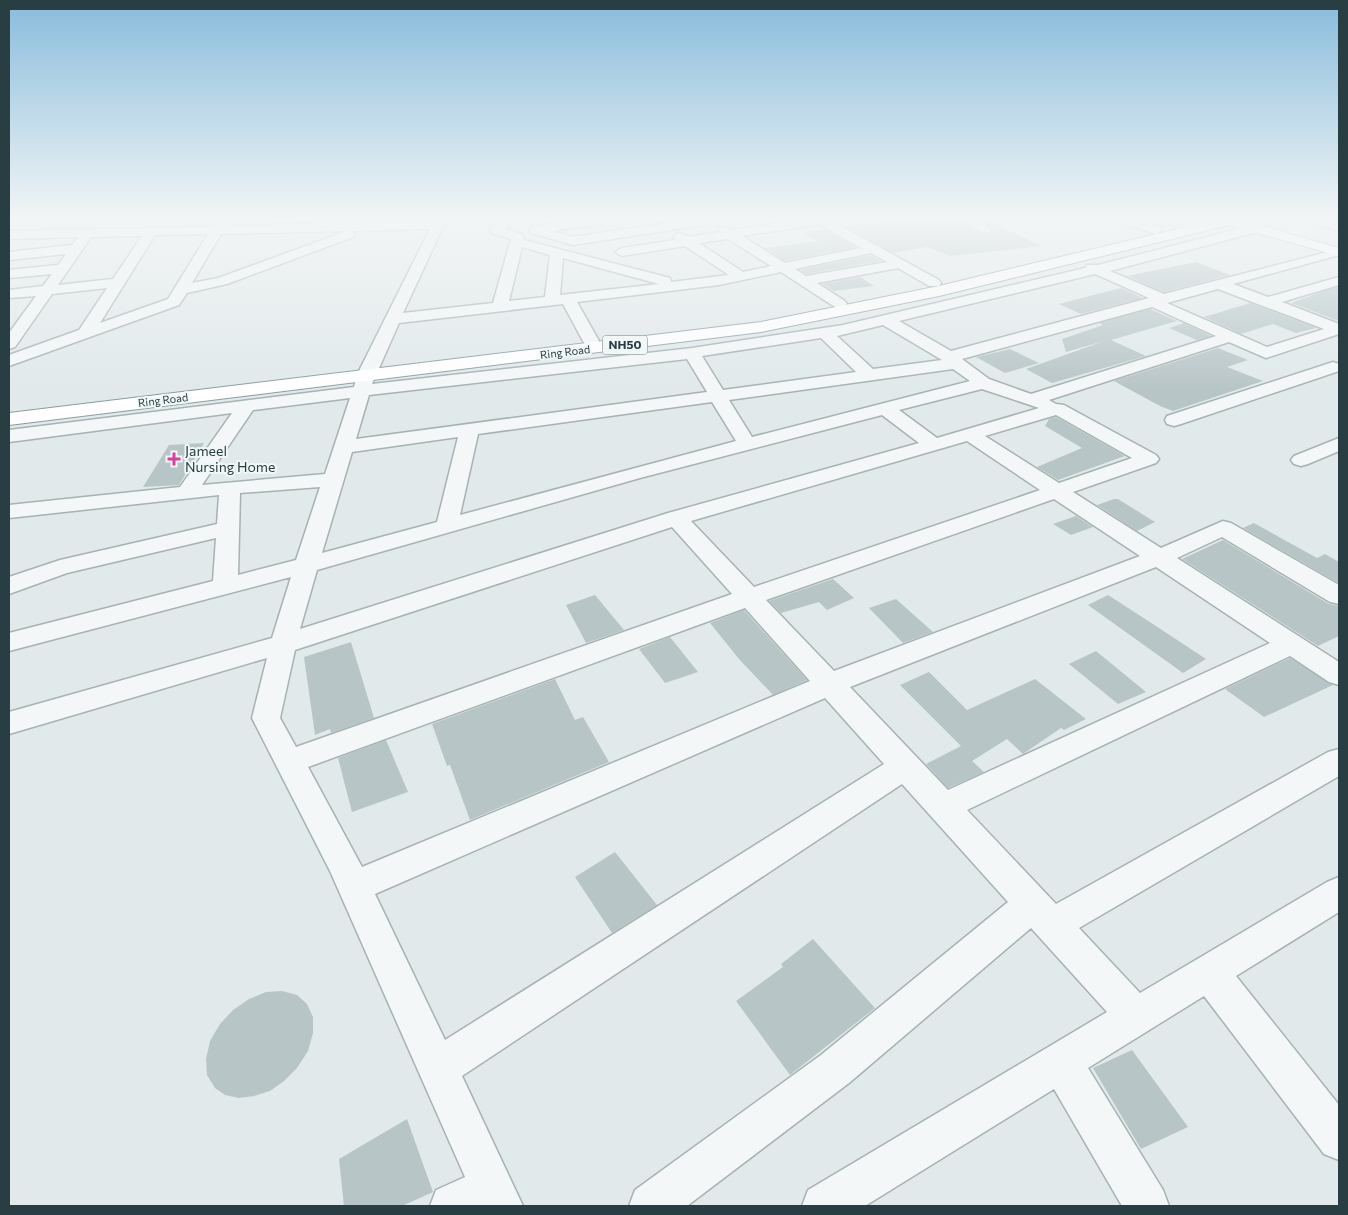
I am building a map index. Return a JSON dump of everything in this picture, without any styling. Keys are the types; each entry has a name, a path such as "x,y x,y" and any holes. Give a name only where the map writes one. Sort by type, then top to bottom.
{"main road":[{"name":"Ring Road","path":"9,410 366,378 591,341 749,321 840,304 960,277"},
{"name":"Ring Road","path":"9,419 366,378 809,319 888,303 997,277"}],"street":[{"path":"9,344 56,277"},
{"path":"85,334 122,277"},
{"path":"9,361 174,302 189,277"},
{"path":"181,290 233,277"},
{"path":"414,277 366,378 306,565 283,644 266,718 354,887 496,1197 452,1206"},
{"path":"500,306 507,277"},
{"path":"558,277 559,299 591,341"},
{"path":"647,277 679,285"},
{"path":"393,319 735,277"},
{"path":"797,277 840,304"},
{"path":"804,281 828,277"},
{"path":"923,277 934,283"},
{"path":"9,436 247,406 366,378 692,353 825,332 885,320 1068,277"},
{"path":"1110,277 1266,353 1297,354 1337,366"},
{"path":"344,447 869,375 953,360 1158,300 1246,277"},
{"path":"1268,302 1339,281"},
{"path":"9,294 118,283"},
{"path":"1219,284 1339,329"},
{"path":"9,316 30,313"},
{"path":"288,762 750,597 1149,459 1058,409 983,382 953,360 885,320"},
{"path":"1297,354 1339,329"},
{"path":"825,332 869,375"},
{"path":"1032,400 1230,337"},
{"path":"692,353 748,444"},
{"path":"1174,420 1337,366"},
{"path":"9,642 306,565 983,382"},
{"path":"186,493 247,406"},
{"path":"884,408 933,444"},
{"path":"9,723 283,644 676,518 1058,409"},
{"path":"447,526 469,430"},
{"path":"968,434 1054,492 1339,675"},
{"path":"1301,460 1339,444"},
{"path":"9,511 230,488 333,480"},
{"path":"225,586 230,488"},
{"path":"676,518 1136,1016"},
{"path":"9,586 60,567 228,528"},
{"path":"354,887 830,684 1158,558 1224,528 1339,596"},
{"path":"943,807 1291,644"},
{"path":"651,1206 1042,914 1339,761"},
{"path":"438,1068 905,766"},
{"path":"824,1206 864,1193 1061,1062 1339,893"},
{"path":"1209,972 1339,1138"},
{"path":"1061,1062 1147,1206"}],"building":[{"path":"860,277 874,286 834,291 822,284"},
{"path":"1129,277 1223,277 1164,292"},
{"path":"1339,287 1339,321 1291,303 1324,291"},
{"path":"1121,288 1143,298 1081,314 1059,304"},
{"path":"1250,303 1316,328 1296,333 1273,324 1241,334 1204,317"},
{"path":"1150,309 1177,321 1111,340 1146,356 1052,383 1026,369 1104,341 1066,352 1062,339 1103,325 1099,323"},
{"path":"1184,323 1211,336 1197,340 1169,328"},
{"path":"1218,348 1248,360 1227,367 1263,381 1173,411 1114,381"},
{"path":"1010,349 1039,363 1005,373 976,357"},
{"path":"1056,417 1125,456 1058,480 1037,467 1082,448 1045,426 1049,419"},
{"path":"204,443 179,485 143,487 169,445"},
{"path":"1118,499 1155,522 1137,531 1097,505"},
{"path":"1076,516 1093,527 1071,535 1053,524"},
{"path":"1254,523 1317,558 1325,554 1339,562 1339,583 1243,528"},
{"path":"1223,540 1329,604 1339,606 1339,636 1318,646 1182,559"},
{"path":"833,579 854,598 827,610 819,602 781,613 769,601"},
{"path":"595,595 624,630 586,643 566,605"},
{"path":"1108,595 1206,659 1183,673 1088,605"},
{"path":"896,599 933,632 903,643 869,608"},
{"path":"744,610 807,680 773,695 739,659 710,623"},
{"path":"670,637 698,672 665,683 639,649"},
{"path":"351,642 374,718 331,733 330,729 315,735 304,657"},
{"path":"1096,651 1146,692 1118,704 1069,664"},
{"path":"1290,658 1333,685 1264,717 1225,689"},
{"path":"929,672 967,710 1035,679 1086,719 1064,730 1061,728 1023,754 1007,739 972,761 984,772 948,788 926,764 961,746 900,685"},
{"path":"555,679 575,720 583,717 609,762 470,820 450,765 447,766 432,724"},
{"path":"386,740 408,792 352,812 338,758"},
{"path":"615,852 657,905 612,933 575,877"},
{"path":"813,939 875,1008 790,1075 736,1001 783,967 781,964"},
{"path":"282,991 297,995 307,1004 313,1017 313,1033 308,1051 297,1068 270,1091 239,1098 225,1095 215,1088 207,1075 206,1059 210,1041 220,1024 233,1010 249,999 266,992"},
{"path":"1132,1050 1188,1127 1141,1149 1093,1068"},
{"path":"407,1119 433,1192 402,1206 344,1206 339,1159"}],"place":[{"name":"Jameel Nursing Home","path":"174,459"}]}
